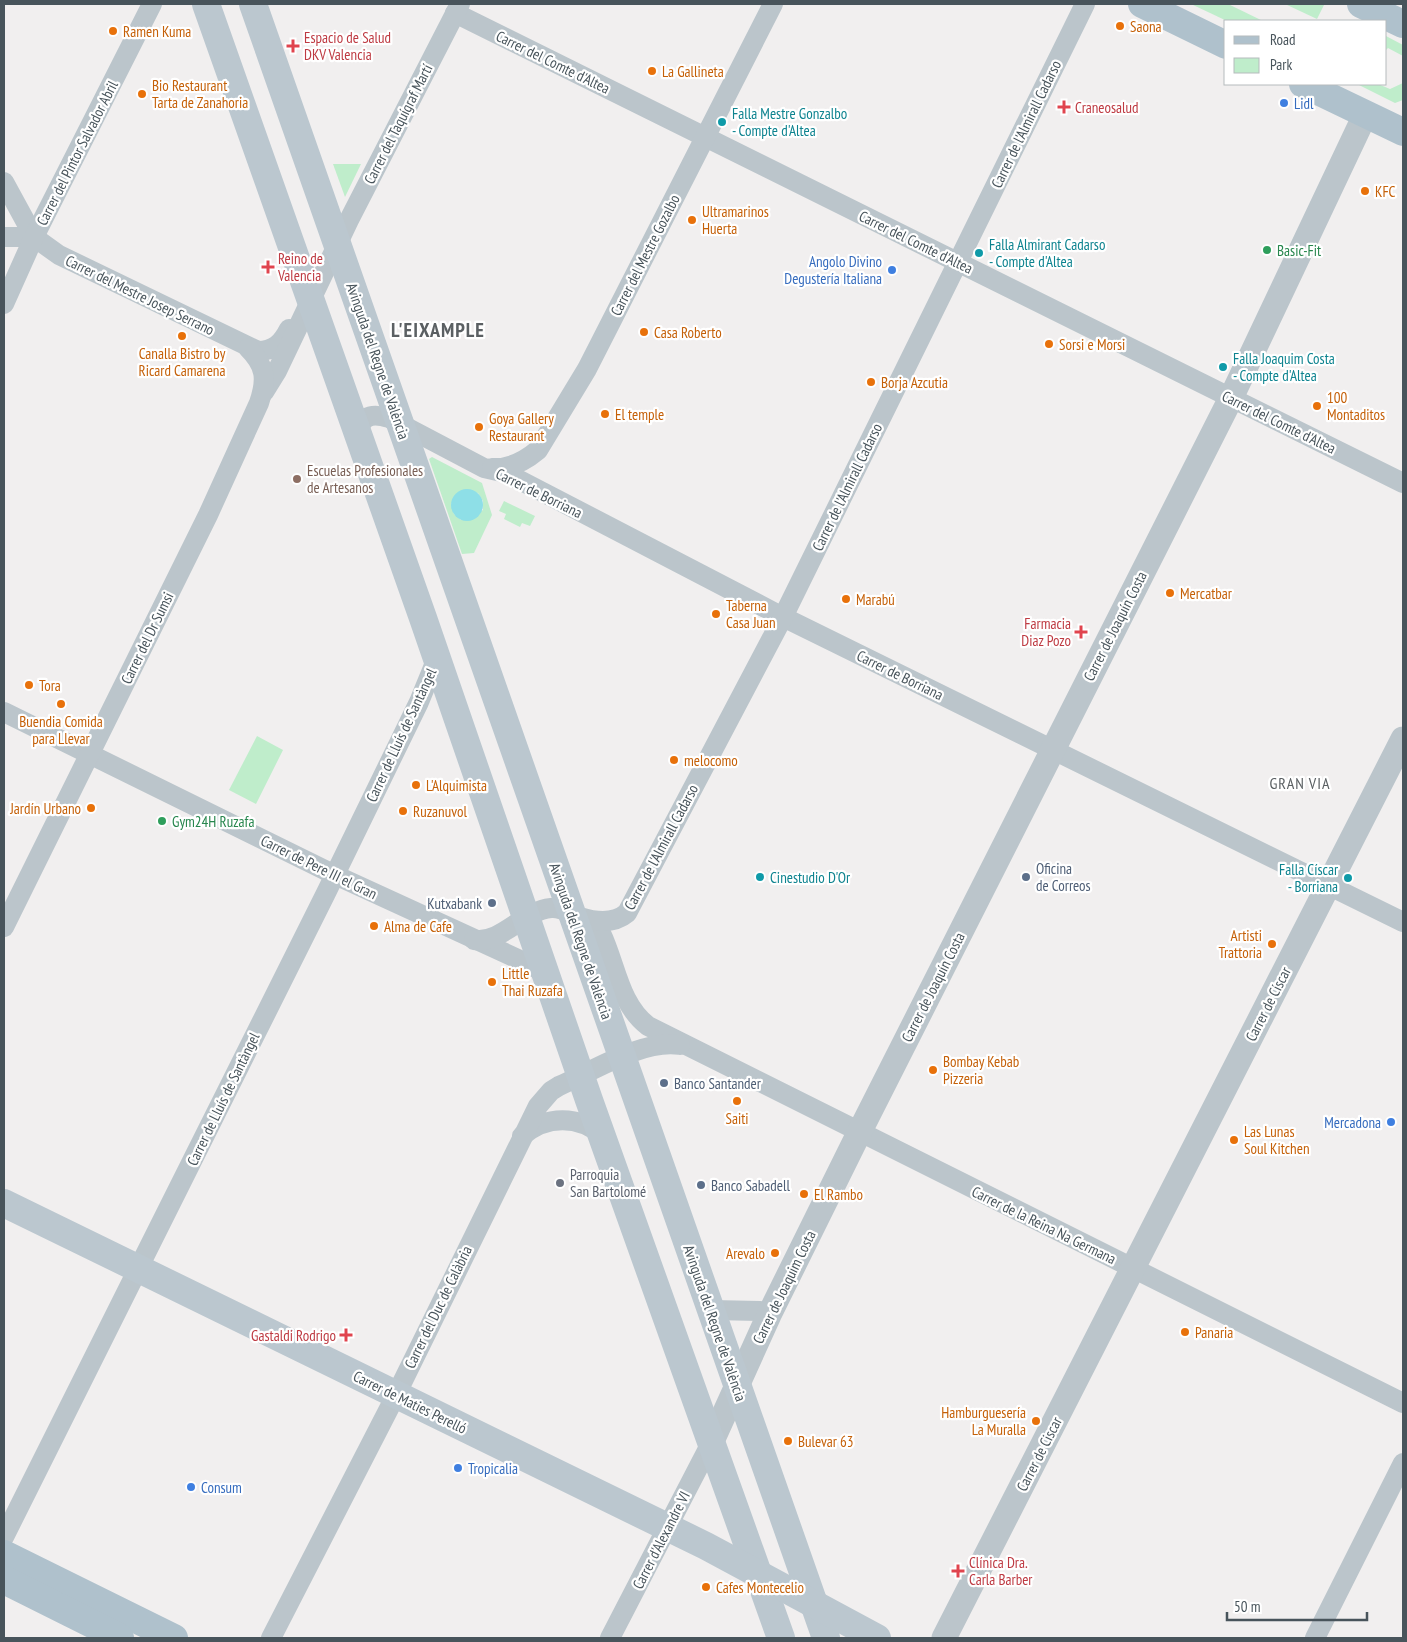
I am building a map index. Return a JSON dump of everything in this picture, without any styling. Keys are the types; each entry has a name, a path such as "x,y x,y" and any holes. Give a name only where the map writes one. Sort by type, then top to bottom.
{"main road":[{"path":"206,4 310,285 360,439 780,1638"},
{"name":"Avinguda del Regne de València","path":"253,4 400,424 576,915 621,1058 826,1638"},
{"path":"1142,4 1224,44"},
{"path":"1366,11 1403,24"},
{"path":"1319,87 1365,115 1403,131"},
{"name":"Carrer de Maties Perelló","path":"4,1204 667,1528 877,1638"},
{"path":"5,1562 120,1638"},
{"path":"5,1562 174,1638"}],"street":[{"name":"Carrer del Pintor Salvador Abril","path":"4,304 34,237 152,4"},
{"name":"Carrer del Mestre Gozalbo","path":"484,468 497,469 527,460 538,450 587,369 773,4"},
{"name":"Carrer de l'Almirall Cadarso","path":"576,915 616,921 628,913 782,617 1085,4"},
{"name":"Carrer del Taquígraf Martí","path":"337,244 458,8"},
{"name":"Carrer del Comte d'Altea","path":"458,8 706,137 1403,483"},
{"name":"Carrer de Joaquín Costa","path":"859,1133 1231,398 1365,115"},
{"path":"4,182 34,237 4,237"},
{"name":"Carrer del Mestre Josep Serrano","path":"34,237 59,255 248,348"},
{"path":"248,348 267,351 283,340 310,285 337,244"},
{"path":"259,403 277,370 310,285"},
{"name":"Carrer del Dr Sumsi","path":"4,927 208,515 259,403 264,385 264,377 257,358 248,348"},
{"name":"Carrer de Borriana","path":"360,439 361,423 372,415 381,416 484,468 506,473 782,617 1403,922"},
{"name":"Carrer de Lluís de Santàngel","path":"5,1562 139,1269 335,875 419,702 437,658"},
{"name":"Carrer de Pere III el Gran","path":"4,712 335,875 538,969 551,985"},
{"name":"Carrer de Císcar","path":"1133,1269 1403,739"},
{"path":"474,940 491,938 526,916 554,908 576,915"},
{"name":"Avinguda del Regne de València","path":"576,915 602,932 628,1003 640,1020"},
{"name":"Carrer de la Reina Na Germana","path":"640,1020 685,1045 859,1133 1403,1403"},
{"name":"Carrer de la Reina Na Germana","path":"621,1058 658,1044 685,1045"},
{"name":"Carrer del Duc de Calàbria","path":"271,1638 396,1395 522,1136 543,1098 559,1086 621,1058"},
{"path":"522,1136 532,1127 548,1121 564,1120 587,1125 603,1136"},
{"name":"Carrer de Joaquim Costa","path":"712,1442 768,1315 859,1133"},
{"name":"Carrer de Ciscar","path":"944,1638 1133,1269"},
{"path":"711,1310 760,1311 768,1315"},
{"name":"Carrer d'Alexandre VI","path":"610,1638 712,1442"},
{"path":"1315,1638 1403,1463"}],"green space":[{"path":"1191,4 1228,4 1261,20 1225,20"},
{"path":"1285,4 1321,4 1324,5 1317,19"},
{"path":"1387,37 1403,45 1403,56 1388,48"},
{"path":"1403,83 1403,100 1395,103 1359,85 1380,85 1390,89"},
{"path":"333,164 361,164 345,197"},
{"path":"432,457 482,483 492,515 474,553 462,554 429,459","holes":["459,492 478,493 483,501 483,510 461,520 454,514 451,504"]},
{"path":"504,501 535,516 530,526 522,523 520,527 504,519 506,514 499,511"},
{"path":"257,736 283,750 256,804 229,790"}],"water":[{"path":"467,489 473,490 478,494 482,499 482,511 478,516 473,520 467,521 461,520 456,516 452,511 451,505 452,499 456,494 461,490"}],"place":[{"name":"Saona","path":"1120,26"},
{"name":"Ramen Kuma","path":"113,31"},
{"name":"Espacio de Salud DKV Valencia","path":"293,46"},
{"name":"La Gallineta","path":"652,71"},
{"name":"Bio Restaurant Tarta de Zanahoria","path":"142,94"},
{"name":"Lidl","path":"1284,103"},
{"name":"Craneosalud","path":"1064,107"},
{"name":"Falla Mestre Gonzalbo - Compte d'Altea","path":"722,122"},
{"name":"KFC","path":"1365,191"},
{"name":"Ultramarinos Huerta","path":"692,220"},
{"name":"Basic-Fit","path":"1267,250"},
{"name":"Falla Almirant Cadarso - Compte d'Altea","path":"979,253"},
{"name":"Reino de Valencia","path":"268,267"},
{"name":"Angolo Divino Degustería Italiana","path":"892,270"},
{"name":"Casa Roberto","path":"644,332"},
{"name":"Canalla Bistro by Ricard Camarena","path":"182,336"},
{"name":"Sorsi e Morsi","path":"1049,344"},
{"name":"Falla Joaquim Costa - Compte d'Altea","path":"1223,367"},
{"name":"Borja Azcutia","path":"871,382"},
{"name":"100 Montaditos","path":"1317,406"},
{"name":"El temple","path":"605,414"},
{"name":"Goya Gallery Restaurant","path":"479,427"},
{"name":"Escuelas Profesionales de Artesanos","path":"297,479"},
{"name":"Mercatbar","path":"1170,593"},
{"name":"Marabú","path":"846,599"},
{"name":"Taberna Casa Juan","path":"716,614"},
{"name":"Farmacia Diaz Pozo","path":"1081,632"},
{"name":"Tora","path":"29,685"},
{"name":"Buendia Comida para Llevar","path":"61,704"},
{"name":"melocomo","path":"674,760"},
{"name":"L'Alquimista","path":"416,785"},
{"name":"Jardín Urbano","path":"91,808"},
{"name":"Ruzanuvol","path":"403,811"},
{"name":"Gym24H Ruzafa","path":"162,821"},
{"name":"Cinestudio D'Or","path":"760,877"},
{"name":"Oficina de Correos","path":"1026,877"},
{"name":"Falla Císcar - Borriana","path":"1348,878"},
{"name":"Kutxabank","path":"492,903"},
{"name":"Alma de Cafe","path":"374,926"},
{"name":"Artisti Trattoria","path":"1272,944"},
{"name":"Little Thai Ruzafa","path":"492,982"},
{"name":"Bombay Kebab Pizzeria","path":"933,1070"},
{"name":"Banco Santander","path":"664,1083"},
{"name":"Saiti","path":"737,1101"},
{"name":"Mercadona","path":"1391,1122"},
{"name":"Las Lunas Soul Kitchen","path":"1234,1140"},
{"name":"Parroquia San Bartolomé","path":"560,1183"},
{"name":"Banco Sabadell","path":"701,1185"},
{"name":"El Rambo","path":"804,1194"},
{"name":"Arevalo","path":"775,1253"},
{"name":"Panaria","path":"1185,1332"},
{"name":"Gastaldi Rodrigo","path":"346,1335"},
{"name":"Hamburguesería La Muralla","path":"1036,1421"},
{"name":"Bulevar 63","path":"788,1441"},
{"name":"Tropicalia","path":"458,1468"},
{"name":"Consum","path":"191,1487"},
{"name":"Clínica Dra. Carla Barber","path":"958,1571"},
{"name":"Cafes Montecelio","path":"706,1587"}],"district":[{"name":"L'EIXAMPLE","path":"438,330"},
{"name":"GRAN VIA","path":"1300,783"}]}
